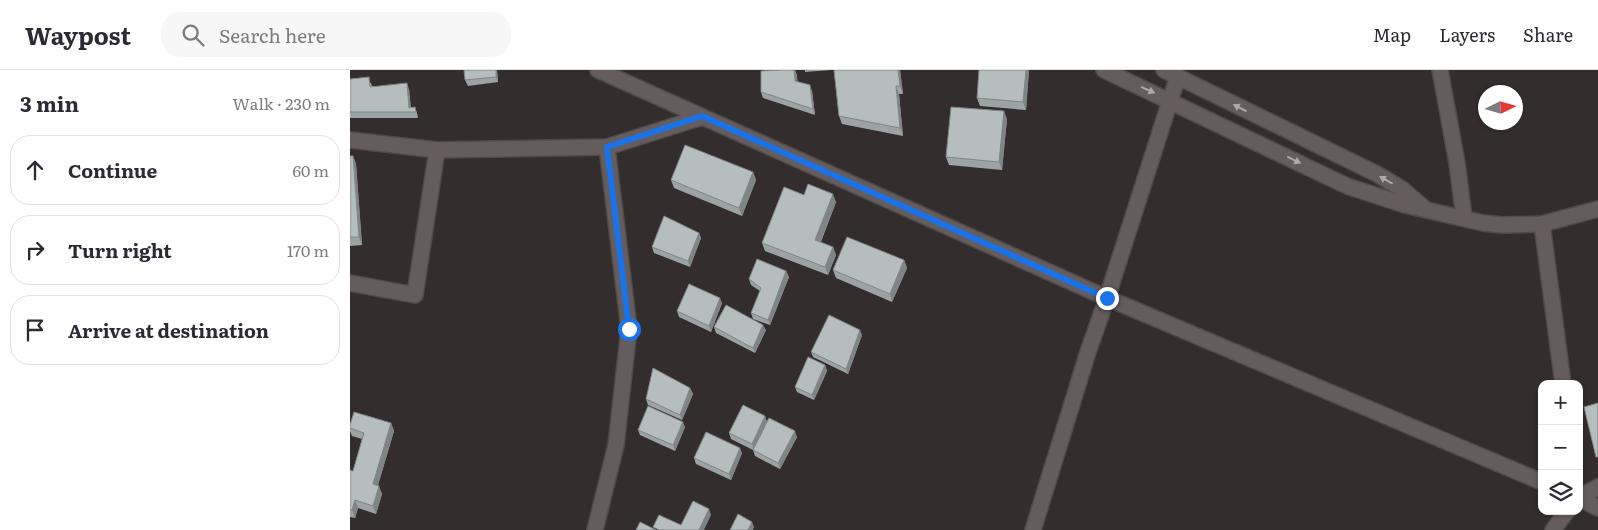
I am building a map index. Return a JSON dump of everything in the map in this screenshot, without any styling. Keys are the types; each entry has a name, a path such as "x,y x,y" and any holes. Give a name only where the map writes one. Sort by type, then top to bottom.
{"street":[{"path":"598,70 1107,298 1538,480"},
{"path":"1104,70 1171,100 1348,186 1386,200 1502,226 1542,224 1598,209"},
{"path":"1440,70 1457,163 1464,218"},
{"path":"1033,530 1088,352 1171,100 1171,73 1390,181 1425,209"},
{"path":"350,140 437,150 607,147 702,116"},
{"path":"595,530 616,445 629,329 607,147"},
{"path":"350,283 415,295 437,150"},
{"path":"1542,224 1562,380"},
{"path":"1583,496 1598,487"},
{"path":"1583,500 1598,508"},
{"path":"1553,530 1564,515"}],"building":[{"path":"464,70 496,70 496,77 465,80"},
{"path":"794,70 795,81 810,85 813,109 761,92 761,71"},
{"path":"834,70 898,70 900,86 896,86 900,128 839,116"},
{"path":"979,70 1026,70 1023,102 977,98"},
{"path":"369,77 370,87 407,83 409,108 415,107 416,112 350,112 350,79"},
{"path":"951,107 1004,111 999,162 946,157"},
{"path":"685,145 753,172 739,208 671,180"},
{"path":"350,156 353,156 359,237 350,237"},
{"path":"808,184 833,194 815,240 833,247 825,267 762,243 784,187 804,195"},
{"path":"664,216 699,233 688,261 652,247"},
{"path":"847,237 904,260 890,294 833,270"},
{"path":"757,259 786,271 768,320 751,313 761,288 749,279"},
{"path":"689,284 720,298 709,326 677,311"},
{"path":"726,305 763,325 753,348 714,327"},
{"path":"829,315 860,330 846,369 811,352"},
{"path":"808,357 825,365 812,395 795,387"},
{"path":"653,368 690,388 680,415 646,399"},
{"path":"1598,403 1598,457 1596,457 1584,407"},
{"path":"743,405 765,416 752,444 729,433"},
{"path":"648,406 683,422 673,445 638,430"},
{"path":"354,412 391,423 373,484 379,486 373,506 355,500 352,510 350,510 350,470 353,471 364,433 350,428"},
{"path":"769,418 795,431 778,463 753,450"},
{"path":"706,432 740,448 729,474 694,458"},
{"path":"693,501 709,509 699,530 659,530 653,527 659,515 681,525"},
{"path":"738,514 752,522 748,530 730,530"},
{"path":"640,522 656,530 636,530"}],"route":[{"path":"629,329 607,147 702,116 1107,298"}]}
